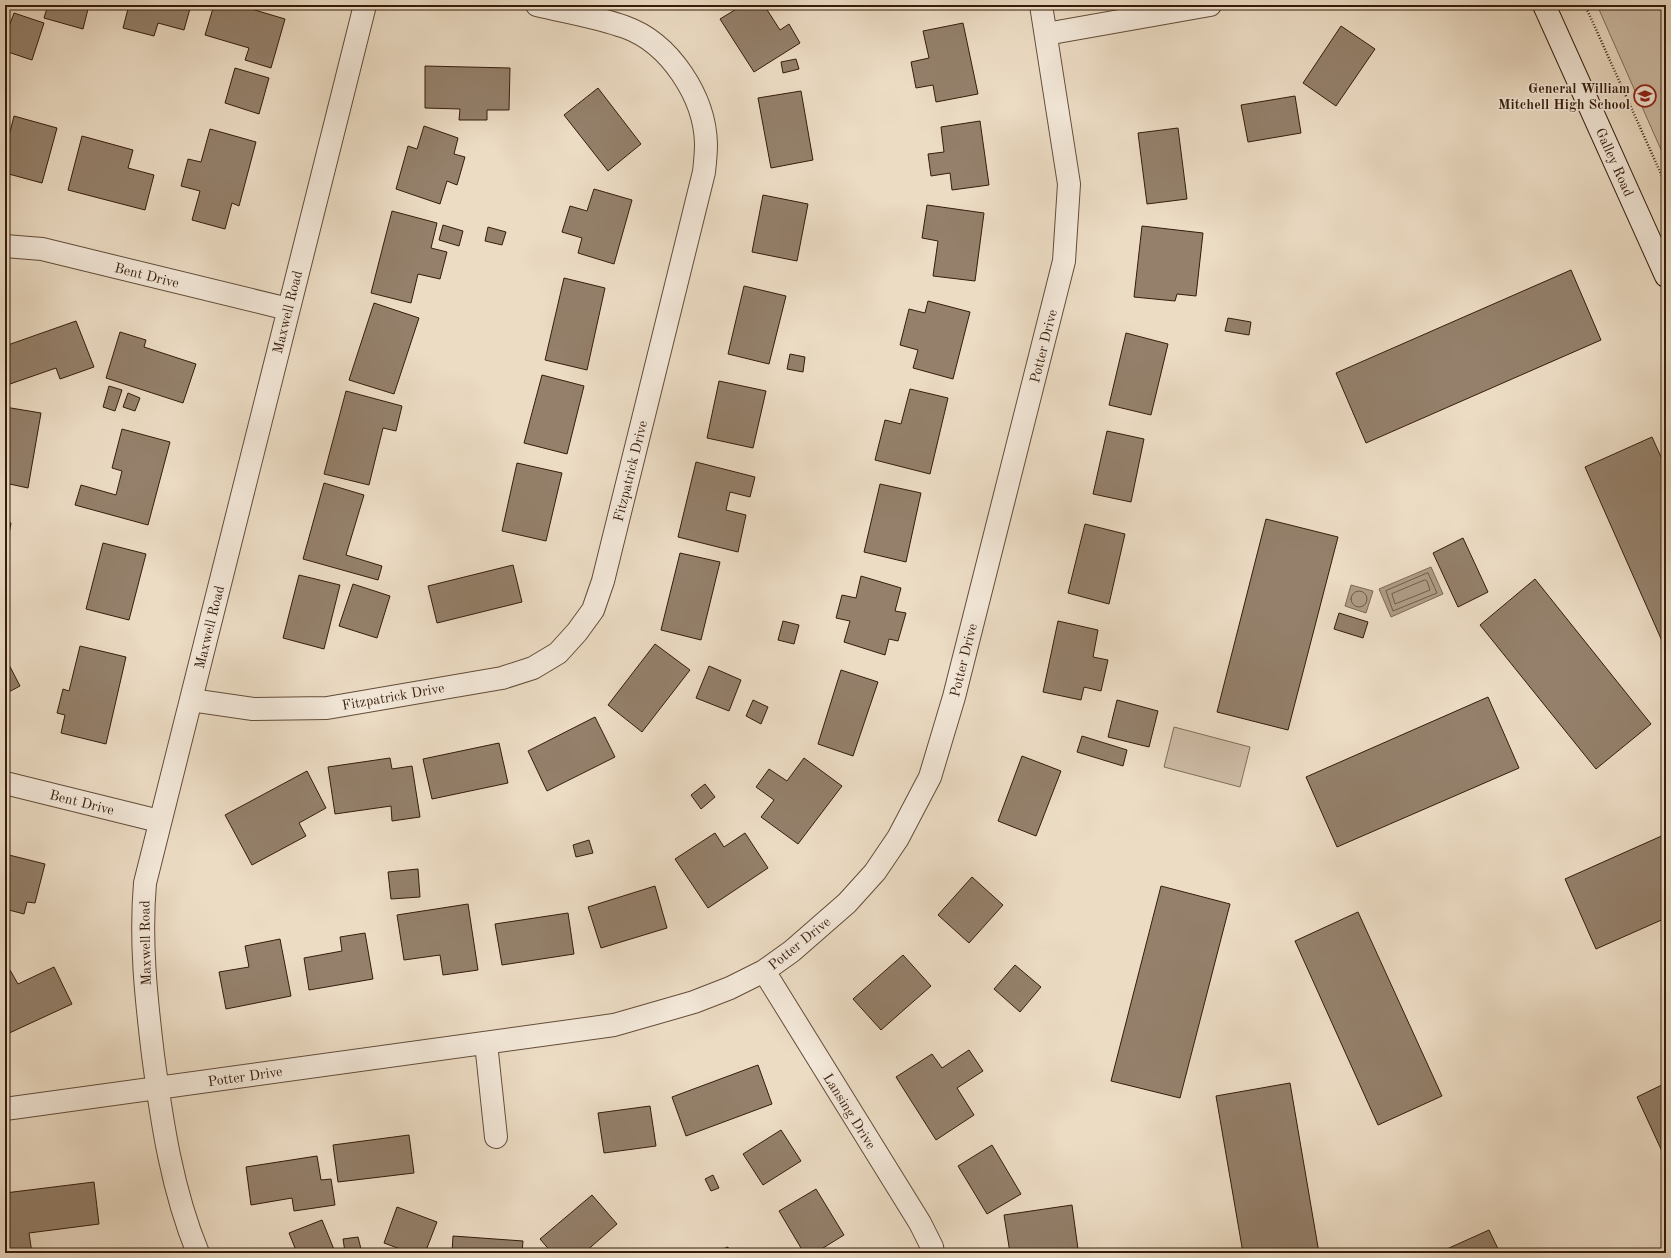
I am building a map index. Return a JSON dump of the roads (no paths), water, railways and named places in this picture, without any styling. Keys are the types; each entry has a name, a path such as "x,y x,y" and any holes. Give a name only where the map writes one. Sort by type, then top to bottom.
{"street":[{"name":"Maxwell Road","path":"198,1253 177,1194 167,1147 158,1088 144,983 142,913 145,883 159,821 191,700 365,5"},
{"name":"Fitzpatrick Drive","path":"191,700 254,709 327,708 502,678 533,668 558,653 577,632 593,610 602,581 704,172 706,143 702,119 694,97 683,75 667,55 648,39 626,28 537,5"},
{"name":"Potter Drive","path":"5,1109 614,1025 694,1002 730,988 764,971 818,930 847,903 875,872 898,838 930,777 943,737 1064,261 1069,184 1041,5"},
{"path":"1046,34 1210,5"},
{"name":"Galley Road","path":"1544,5 1666,276"},
{"name":"Bent Drive","path":"5,246 42,249 288,309"},
{"name":"Bent Drive","path":"5,784 159,821"},
{"name":"Lansing Drive","path":"764,971 920,1223 932,1247 933,1253"},
{"path":"486,1043 496,1137"}],"water":[{"path":"1431,567 1443,594 1391,617 1379,589"},
{"path":"1351,585 1373,591 1366,613 1345,606"}],"place":[{"name":"General William Mitchell High School","path":"1645,96"}]}
